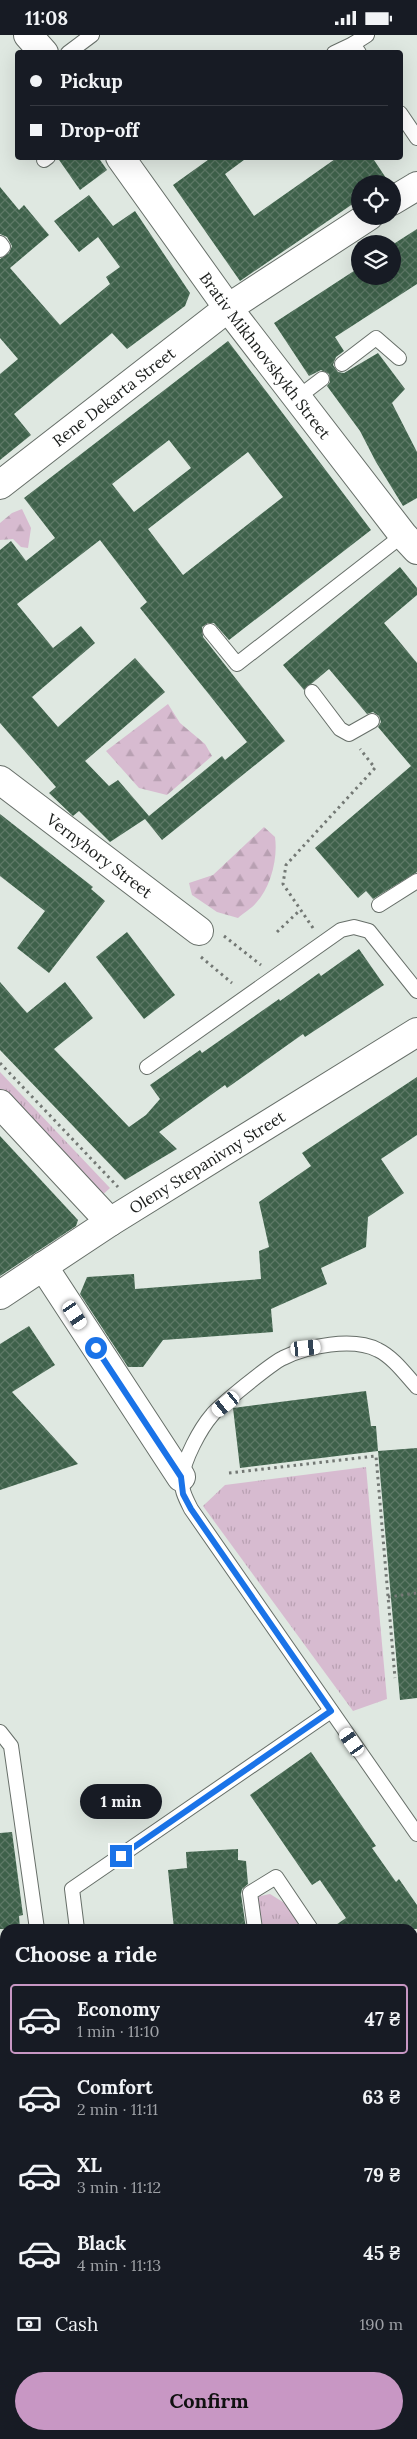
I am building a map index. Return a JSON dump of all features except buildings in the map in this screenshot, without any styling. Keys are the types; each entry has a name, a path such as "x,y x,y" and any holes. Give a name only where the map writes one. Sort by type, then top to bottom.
{"street":[{"path":"28,35 41,50"},
{"name":"Brativ Mikhnovskykh Street","path":"122,160 228,308 297,398 412,537"},
{"path":"401,196 417,186"},
{"name":"Rene Dekarta Street","path":"0,485 228,308 356,225"},
{"name":"Vernyhory Street","path":"0,780 199,931"},
{"name":"Oleny Stepanivny Street","path":"0,1295 110,1222 417,1032"},
{"path":"0,1104 110,1222"},
{"path":"43,1266 181,1477"}],"lane":[{"path":"72,50 92,35"},
{"path":"356,48 367,35"},
{"path":"403,117 417,138"},
{"path":"0,243 3,247 0,250"},
{"path":"342,364 376,339 399,358"},
{"path":"297,398 322,379"},
{"path":"210,631 238,664 412,537"},
{"path":"312,693 340,729 349,734 372,721"},
{"path":"379,905 417,881"},
{"path":"147,1067 341,930 354,927 369,931 417,991"},
{"path":"417,1387 400,1367 379,1350 355,1343 306,1348 280,1359 212,1415 189,1454 181,1477 183,1494 191,1509 417,1834"},
{"path":"76,1924 72,1889 331,1711"},
{"path":"0,1732 11,1746 35,1924"},
{"path":"254,1924 250,1893 276,1877 308,1924"}],"path":[{"path":"314,930 283,884 286,865 375,768 349,734"},
{"path":"277,933 300,911"},
{"path":"239,989 191,948 199,931 212,927 276,977"},
{"path":"0,1063 122,1191"},
{"path":"229,1473 376,1456 395,1678"},
{"path":"388,1597 417,1593"}],"green space":[{"path":"22,509 31,528 28,548 21,547 13,539 0,540 0,523 12,513"},
{"path":"168,704 180,723 205,744 212,756 167,795 139,788 106,751"},
{"path":"264,827 275,837 274,863 266,889 254,905 238,918 217,912 192,895 189,883 213,875"},
{"path":"0,1072 110,1188 97,1200 0,1096"},
{"path":"366,1467 387,1699 353,1711 203,1506 225,1485"},
{"path":"270,1894 286,1904 300,1924 253,1924 256,1897"}],"route":[{"path":"96,1348 181,1477 183,1494 191,1509 331,1711 121,1856"}]}
